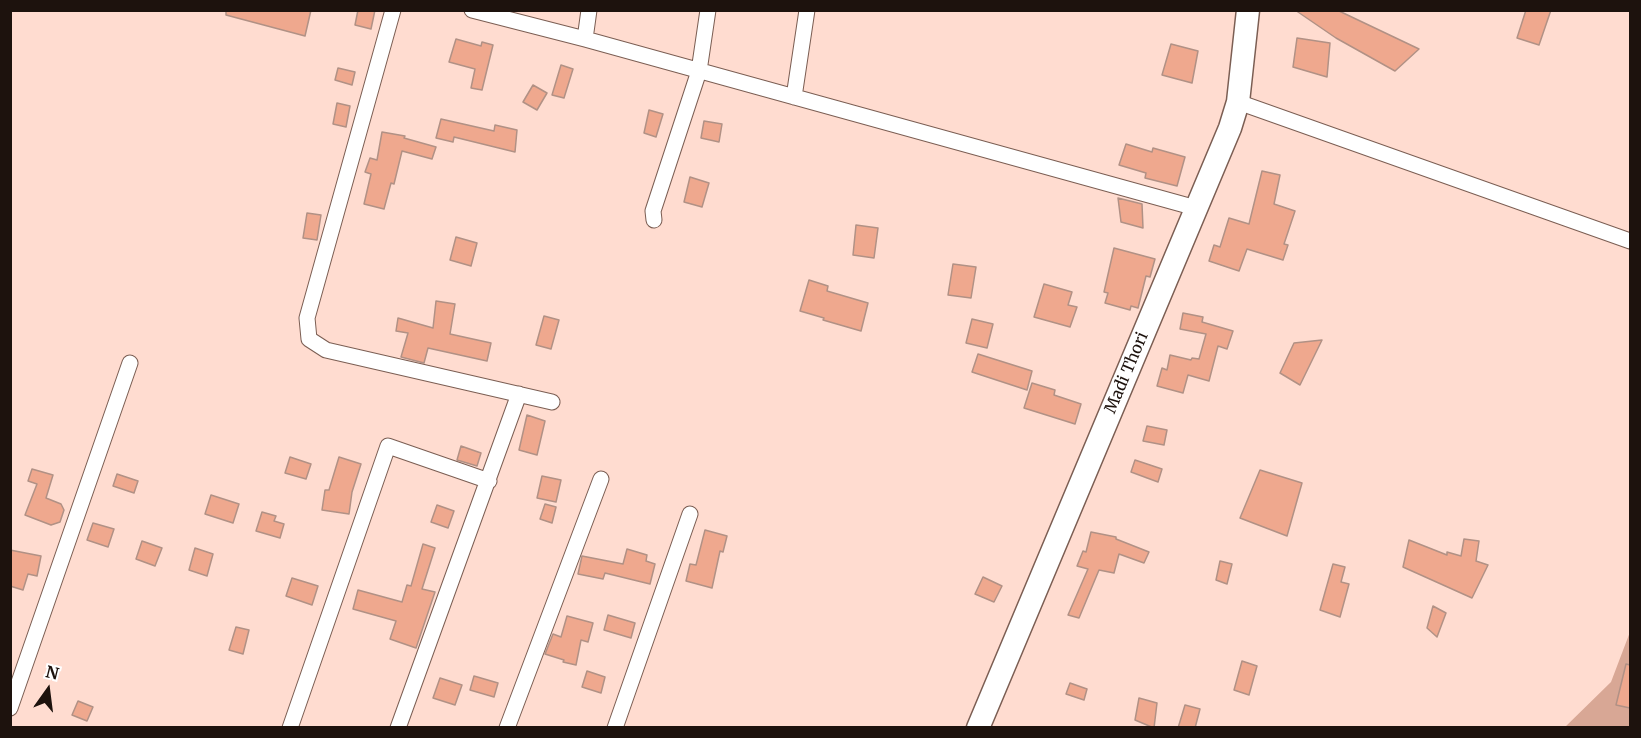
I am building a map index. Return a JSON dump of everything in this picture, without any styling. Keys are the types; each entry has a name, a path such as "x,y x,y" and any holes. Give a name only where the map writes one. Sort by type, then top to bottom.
{"main road":[{"name":"Madi Thori","path":"978,728 1230,128 1238,102 1248,10"}],"street":[{"path":"393,10 307,318 309,339 326,350 552,402"},
{"path":"585,39 589,10"},
{"path":"654,220 653,212 699,71 708,10"},
{"path":"794,97 807,10"},
{"path":"474,11 585,39 1196,208"},
{"path":"1238,102 1630,242"},
{"path":"10,708 130,363"},
{"path":"398,728 519,394"},
{"path":"290,728 388,446 489,481"},
{"path":"507,728 601,479"},
{"path":"615,728 690,514"}],"shaded area":[{"path":"1630,632 1630,727 1564,728 1611,682"}],"building":[{"path":"226,10 311,10 305,36 226,15"},
{"path":"358,10 375,10 371,29 355,25"},
{"path":"1295,10 1337,10 1419,49 1395,71 1336,38"},
{"path":"1526,10 1551,10 1539,45 1517,38"},
{"path":"1297,38 1330,43 1327,77 1293,67"},
{"path":"456,39 481,46 482,42 493,45 482,90 471,88 475,69 449,62"},
{"path":"1171,44 1198,51 1192,83 1162,75"},
{"path":"561,65 573,69 564,98 552,95"},
{"path":"338,68 355,72 352,85 335,80"},
{"path":"533,85 547,93 537,110 523,102"},
{"path":"337,103 350,106 346,127 333,124"},
{"path":"649,110 663,114 656,137 644,133"},
{"path":"441,119 494,131 495,125 517,130 515,152 454,137 453,142 436,138"},
{"path":"704,121 722,124 719,142 701,138"},
{"path":"382,132 405,136 404,138 436,147 432,159 402,151 394,184 391,183 384,209 364,204 371,174 365,172 370,158 377,160"},
{"path":"1126,144 1152,152 1153,148 1185,157 1177,186 1145,178 1146,173 1119,165"},
{"path":"1262,171 1280,175 1274,204 1295,211 1284,244 1288,245 1283,260 1247,249 1239,271 1209,261 1214,245 1220,247 1229,218 1249,224"},
{"path":"690,177 709,183 702,207 684,202"},
{"path":"1118,198 1142,204 1143,228 1121,222"},
{"path":"307,213 321,215 317,240 303,238"},
{"path":"856,225 878,228 874,258 853,255"},
{"path":"456,237 477,243 471,266 450,260"},
{"path":"1114,248 1155,259 1150,277 1146,276 1138,308 1131,306 1130,310 1105,303 1108,293 1104,292"},
{"path":"953,264 976,267 971,298 948,295"},
{"path":"809,280 828,286 827,291 868,303 861,331 800,311"},
{"path":"1044,284 1072,292 1068,305 1077,307 1070,327 1034,317"},
{"path":"436,301 455,304 450,334 491,343 487,361 428,348 424,363 401,357 408,333 396,331 398,318 433,328"},
{"path":"1183,313 1203,317 1202,322 1233,331 1227,349 1218,346 1209,381 1188,375 1183,393 1157,386 1162,368 1167,370 1170,355 1191,360 1192,358 1199,359 1206,334 1180,329"},
{"path":"544,316 559,320 551,349 536,345"},
{"path":"972,319 993,324 987,348 966,343"},
{"path":"1322,340 1300,385 1280,373 1294,343"},
{"path":"978,354 1032,371 1027,390 972,372"},
{"path":"1032,383 1055,390 1054,395 1081,404 1075,424 1024,408"},
{"path":"527,415 545,421 537,455 519,450"},
{"path":"1147,426 1167,430 1164,445 1143,441"},
{"path":"461,446 481,453 477,466 457,460"},
{"path":"290,457 311,464 306,479 285,473"},
{"path":"339,457 361,464 352,492 349,514 322,510 325,490 329,490"},
{"path":"1135,460 1162,469 1158,482 1131,472"},
{"path":"32,469 53,475 46,498 61,504 64,510 60,522 51,525 25,515 37,484 28,481"},
{"path":"1260,470 1302,483 1287,536 1240,518"},
{"path":"117,474 138,481 134,493 113,486"},
{"path":"542,476 561,480 556,502 537,498"},
{"path":"211,495 239,504 233,523 205,514"},
{"path":"545,504 556,507 552,523 540,519"},
{"path":"437,505 454,511 448,528 431,522"},
{"path":"262,512 276,516 274,521 284,524 280,538 256,531"},
{"path":"93,523 114,529 108,547 87,540"},
{"path":"705,530 727,536 723,552 720,551 712,588 686,581 690,564 696,565"},
{"path":"1091,532 1116,537 1116,539 1149,552 1144,563 1119,554 1114,573 1099,570 1079,618 1068,615 1088,569 1077,566 1083,551 1086,552"},
{"path":"1464,539 1479,541 1476,561 1488,565 1472,598 1403,567 1409,540 1447,555 1447,552 1461,556"},
{"path":"142,541 162,548 155,566 136,559"},
{"path":"423,544 435,548 422,589 435,592 416,648 390,639 396,621 353,609 358,590 402,602 407,585 411,586"},
{"path":"195,548 213,554 207,576 189,570"},
{"path":"627,549 647,555 646,561 655,564 650,584 605,573 603,579 578,574 582,556 623,564"},
{"path":"10,550 41,556 37,576 28,574 23,590 10,586"},
{"path":"1220,561 1232,564 1227,584 1216,580"},
{"path":"1333,564 1345,567 1341,582 1349,584 1340,617 1320,610"},
{"path":"983,577 1002,586 994,602 975,594"},
{"path":"292,578 318,586 312,605 286,596"},
{"path":"1433,606 1446,613 1437,637 1427,628"},
{"path":"608,615 635,623 631,638 604,630"},
{"path":"567,616 593,623 588,642 581,640 576,665 545,654 553,634 561,637"},
{"path":"236,627 249,630 243,654 229,650"},
{"path":"1242,661 1257,666 1249,695 1234,690"},
{"path":"1626,664 1630,665 1630,708 1616,705"},
{"path":"587,671 605,677 601,693 582,687"},
{"path":"474,676 498,683 494,697 470,690"},
{"path":"440,678 462,685 455,705 433,698"},
{"path":"1070,683 1087,689 1084,700 1066,694"},
{"path":"1139,698 1157,703 1154,728 1135,720"},
{"path":"78,701 93,707 87,721 72,715"},
{"path":"1185,705 1200,709 1195,728 1178,728"}]}
